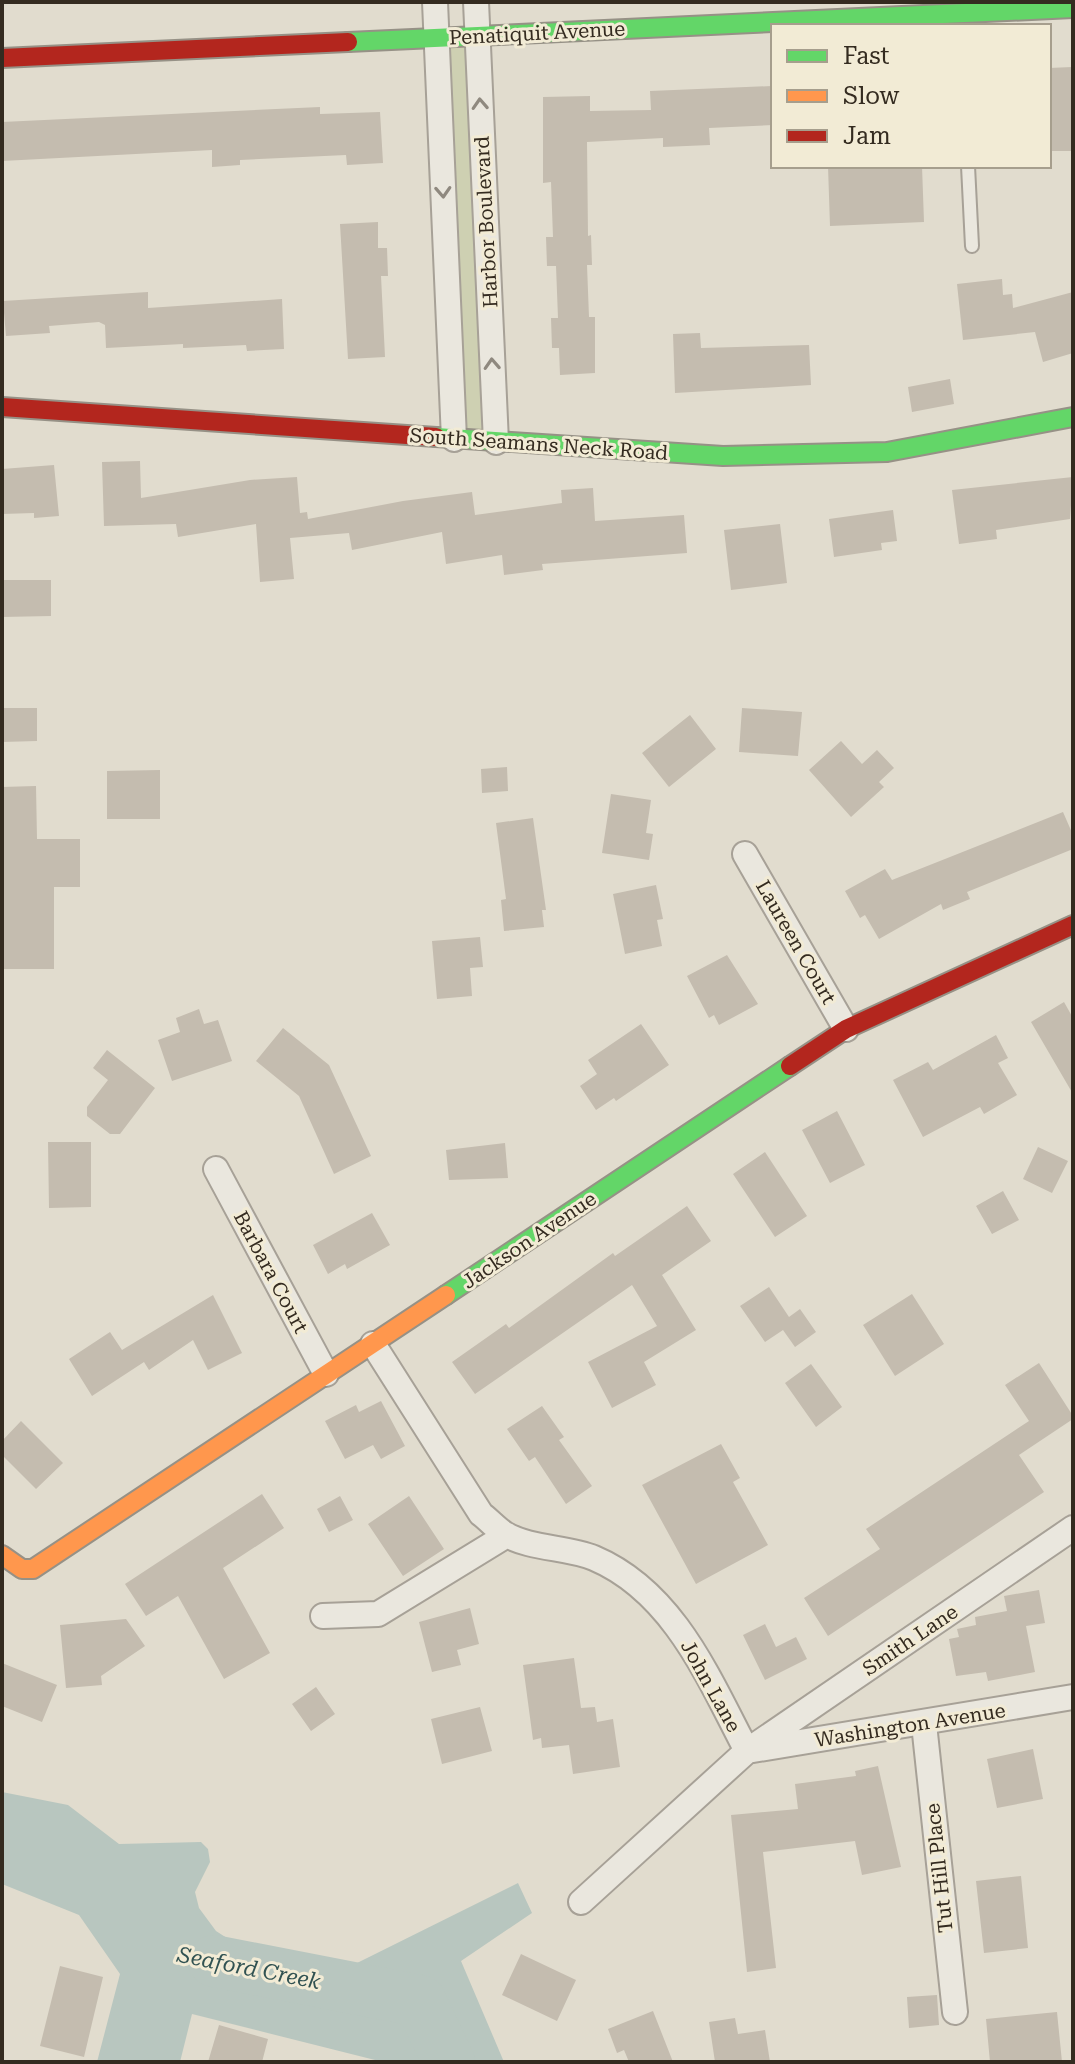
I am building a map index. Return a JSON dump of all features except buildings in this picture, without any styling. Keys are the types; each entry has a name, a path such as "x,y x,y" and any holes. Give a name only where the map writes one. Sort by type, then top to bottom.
{"street":[{"name":"Harbor Boulevard","path":"435,2 454,439"},
{"name":"Harbor Boulevard","path":"476,2 496,442"},
{"name":"Penatiquit Avenue","path":"833,24 962,20 1073,8"},
{"name":"Penatiquit Avenue","path":"2,58 477,35 771,26"},
{"name":"South Seamans Neck Road","path":"2,407 723,456 887,452 1073,417"},
{"name":"Laureen Court","path":"745,854 846,1029"},
{"name":"Jackson Avenue","path":"2,1555 11,1564 33,1569 846,1029 1073,925"},
{"name":"Barbara Court","path":"216,1169 326,1374"},
{"name":"John Lane","path":"373,1344 481,1514 507,1535 592,1557 623,1573 651,1597 694,1649 747,1751"},
{"name":"Smith Lane","path":"581,1902 747,1751 1073,1528"},
{"path":"323,1616 378,1614 507,1535"},
{"name":"Washington Avenue","path":"747,1751 1073,1697"},
{"name":"Tut Hill Place","path":"924,1724 955,2012"}],"lane":[{"path":"968,168 972,246"}],"green space":[{"path":"472,44 489,433 461,432 443,45"}],"water":[{"path":"2,1792 68,1805 119,1844 201,1842 208,1849 210,1862 195,1892 199,1908 216,1931 289,1978 351,1966 518,1883 532,1913 461,1961 504,2062 383,2062 192,2014 180,2062 97,2062 120,1974 79,1915 2,1884"}],"waterway":[{"name":"Seaford Creek","path":"214,1961 420,2001 449,2062"}],"traffic: fast":[{"path":"348,42 1073,8"},
{"path":"436,437 723,456 887,452 1073,417"},
{"path":"446,1295 790,1066"}],"traffic: slow":[{"path":"2,1555 22,1569 33,1569 446,1295"}],"traffic: jam":[{"path":"2,58 348,42"},
{"path":"2,407 436,437"},
{"path":"790,1066 846,1029 1073,925"}]}
